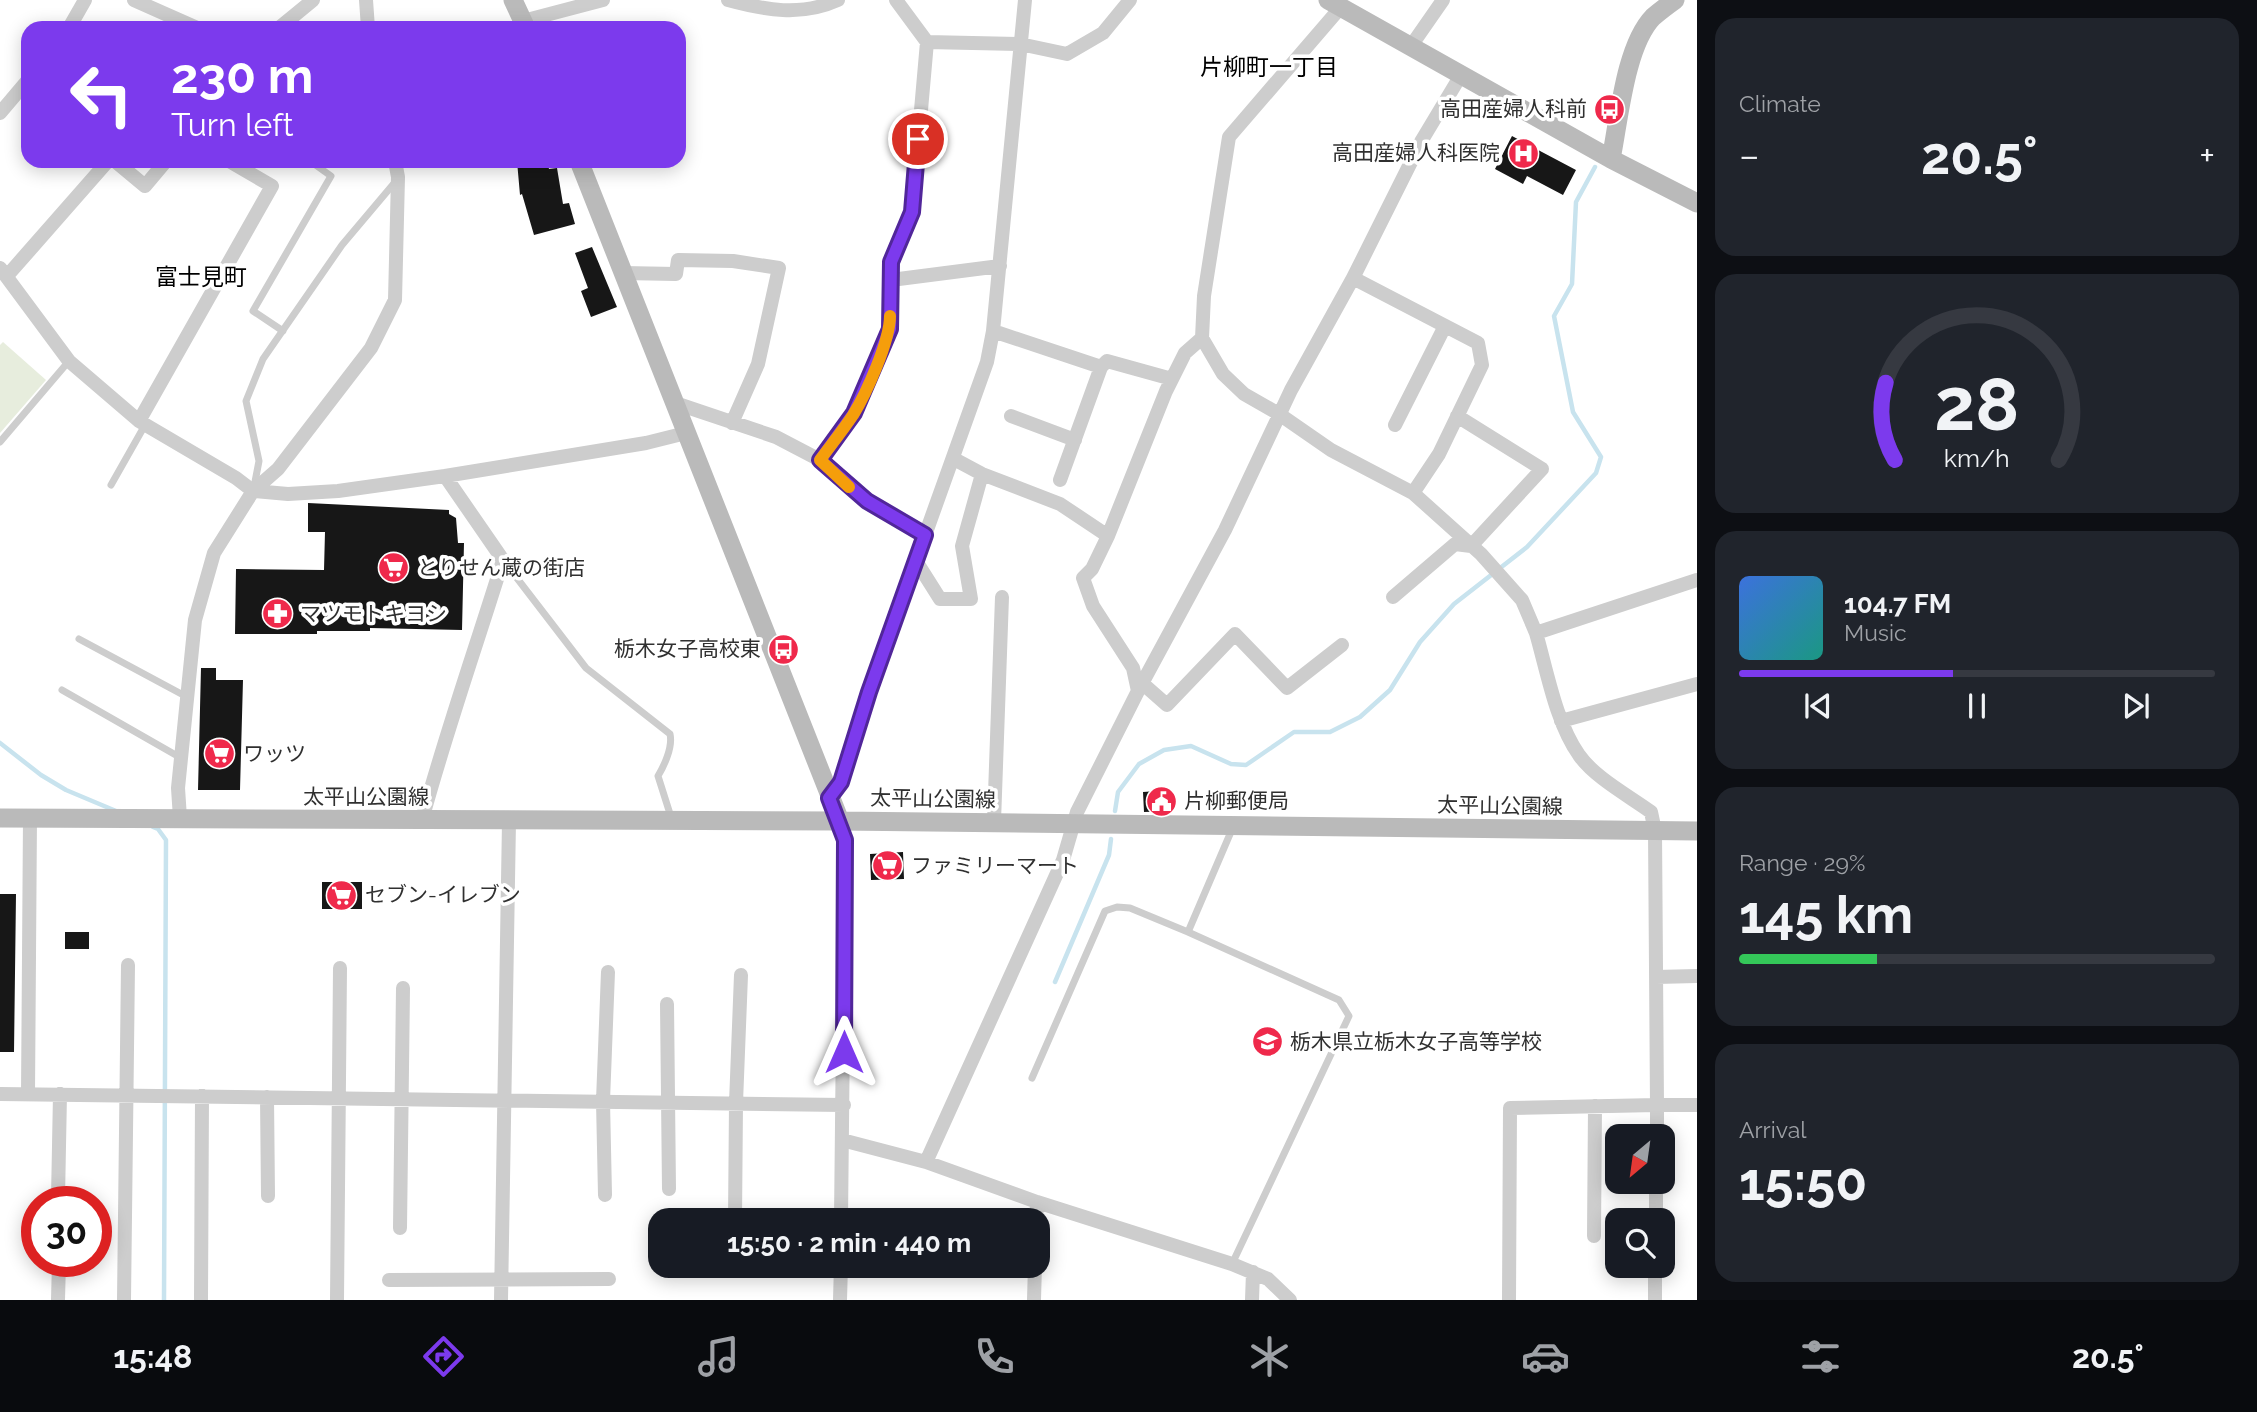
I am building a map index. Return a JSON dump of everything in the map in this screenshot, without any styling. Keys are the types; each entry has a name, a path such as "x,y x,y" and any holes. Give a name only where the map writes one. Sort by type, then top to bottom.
{"main road":[{"path":"513,0 523,21"},
{"path":"1611,159 1630,63 1639,38 1653,18 1675,0"},
{"path":"1335,4 1611,159 1697,204"},
{"path":"582,168 839,821"},
{"name":"太平山公園線","path":"0,818 994,822 1697,831"}],"street":[{"path":"73,21 85,0"},
{"path":"134,0 181,21"},
{"path":"366,0 368,21"},
{"path":"534,21 603,0"},
{"path":"727,0 787,12 808,10 838,0"},
{"path":"820,460 854,413 880,356 890,329 891,262 912,212 927,42 896,0"},
{"path":"829,798 841,782 869,692 987,362 1000,267 1025,0"},
{"path":"927,42 1020,44 1067,54 1103,33 1130,0"},
{"path":"1412,46 1443,0"},
{"path":"287,21 311,1"},
{"path":"1335,4 1229,137 1204,296 1202,338 1223,374 1244,394 1279,414 1331,450 1413,493 1471,546 1522,600 1536,633 1561,721 1579,756 1603,778 1651,812 1656,831 1657,1124"},
{"path":"926,1162 1063,860 1072,825 1140,687 1225,530 1279,414 1353,278 1422,140 1461,75"},
{"path":"2,108 21,88"},
{"path":"101,168 3,272 69,362 142,423 236,478 253,491 288,494 338,491 646,443 687,433"},
{"path":"123,168 145,186 160,168"},
{"path":"142,423 272,186 241,168"},
{"path":"180,818 178,788 195,620 214,552 253,491 278,469 371,348 395,300 396,168"},
{"path":"623,272 676,274 678,260 733,261 779,268 758,365 732,423"},
{"path":"891,280 1000,267"},
{"path":"1353,278 1478,343 1482,365 1439,454 1413,493"},
{"path":"1395,425 1446,326"},
{"path":"993,331 1101,367"},
{"path":"1202,338 1185,353 1172,379 1108,536 1092,569 1083,579 1093,606 1133,668 1140,687 1167,705 1236,634 1287,688 1342,645"},
{"path":"1060,480 1101,367 1107,361 1172,379"},
{"path":"675,403 776,437 820,460 856,493 925,535"},
{"path":"1011,416 1075,440"},
{"path":"1457,416 1542,469 1471,546"},
{"path":"954,458 982,474 1060,504 1108,536"},
{"path":"916,561 940,599 971,599 962,546 982,474"},
{"path":"422,820 442,747 474,656 503,560 445,476"},
{"path":"1393,597 1455,544 1471,546"},
{"path":"1536,633 1697,580"},
{"path":"994,822 1002,597"},
{"path":"1561,721 1697,684"},
{"path":"29,1094 30,817"},
{"path":"501,1300 509,821"},
{"path":"839,821 845,840 841,1208"},
{"path":"124,1300 128,965"},
{"path":"337,1300 340,968"},
{"path":"605,1195 603,1101 608,972"},
{"path":"736,1208 736,1103 741,975"},
{"path":"1656,977 1697,976"},
{"path":"400,1228 403,988"},
{"path":"667,1004 669,1189"},
{"path":"0,1094 844,1105"},
{"path":"58,1186 60,1094"},
{"path":"201,1300 202,1096"},
{"path":"267,1097 268,1196"},
{"path":"1510,1300 1510,1108 1697,1105"},
{"path":"1594,1236 1595,1106"},
{"path":"842,1140 926,1162 1037,1202 1232,1264 1268,1279 1290,1300"},
{"path":"1037,1202 1037,1208"},
{"path":"1252,1300 1253,1272"},
{"path":"58,1277 58,1300"},
{"path":"840,1300 841,1278"},
{"path":"1034,1300 1035,1278"},
{"path":"1655,1278 1655,1300"},
{"path":"389,1280 609,1279"}],"lane":[{"path":"283,331 253,311 331,176 320,168"},
{"path":"253,491 259,461 246,401 263,359 342,245 398,177"},
{"path":"0,442 69,362"},
{"path":"111,485 142,423"},
{"path":"503,560 586,668 670,734 672,740 663,768 657,776 672,821"},
{"path":"79,639 188,697"},
{"path":"62,690 182,758"},
{"path":"1188,932 1233,825"},
{"path":"1032,1078 1105,911 1116,906 1130,908 1188,932 1339,1000 1349,1016 1232,1264"}],"green space":[{"path":"3,342 46,380 0,433 0,345"}],"building":[{"name":"高田産婦人科医院","path":"1512,136 1576,170 1563,195 1527,176 1523,184 1495,169"},
{"path":"518,168 557,168 563,204 569,203 575,224 534,235 522,194 520,195"},
{"path":"592,247 617,307 591,317 581,291 588,288 575,253"},
{"name":"とりせん蔵の街店","path":"308,503 449,510 449,514 456,518 458,543 464,543 462,630 370,628 370,631 317,631 317,634 235,634 236,569 324,570 325,532 308,532"},
{"name":"ワッツ","path":"201,668 216,668 216,680 243,680 240,790 198,790"},
{"path":"1172,790 1173,811 1144,812 1143,792"},
{"path":"903,852 904,879 871,880 870,854"},
{"name":"セブン-イレブン","path":"322,882 362,882 362,909 322,909"},
{"path":"0,894 16,894 14,1052 0,1052"},
{"path":"65,932 89,932 89,949 65,949"}],"waterway":[{"path":"1115,811 1118,792 1139,764 1164,750 1191,746 1231,764 1246,765 1294,732 1330,732 1360,717 1390,690 1420,642 1454,604 1527,547 1596,473 1601,457 1573,412 1554,316 1572,284 1576,202 1595,167"},
{"path":"0,743 41,775 66,790 116,811"},
{"path":"153,827 158,829 166,840 164,1300"},
{"path":"1055,982 1109,855 1111,839"}],"slow traffic":[{"path":"849,487 820,460 854,413 880,356 890,329 890,316"}],"place":[{"name":"高田産婦人科前","path":"1610,109"},
{"name":"高田産婦人科医院","path":"1523,153"},
{"name":"とりせん蔵の街店","path":"394,568"},
{"name":"マツモトキヨシ","path":"277,614"},
{"name":"栃木女子高校東","path":"784,649"},
{"name":"ワッツ","path":"220,754"},
{"name":"片柳郵便局","path":"1161,801"},
{"name":"ファミリーマート","path":"888,866"},
{"name":"セブン-イレブン","path":"342,895"},
{"name":"栃木県立栃木女子高等学校","path":"1267,1042"}],"district":[{"name":"片柳町一丁目","path":"1269,67"},
{"name":"富士見町","path":"201,277"}],"route":[{"path":"844,1052 845,840 829,798 841,782 869,692 925,535 867,501 820,460 854,413 890,329 891,262 912,212 918,139"}]}
